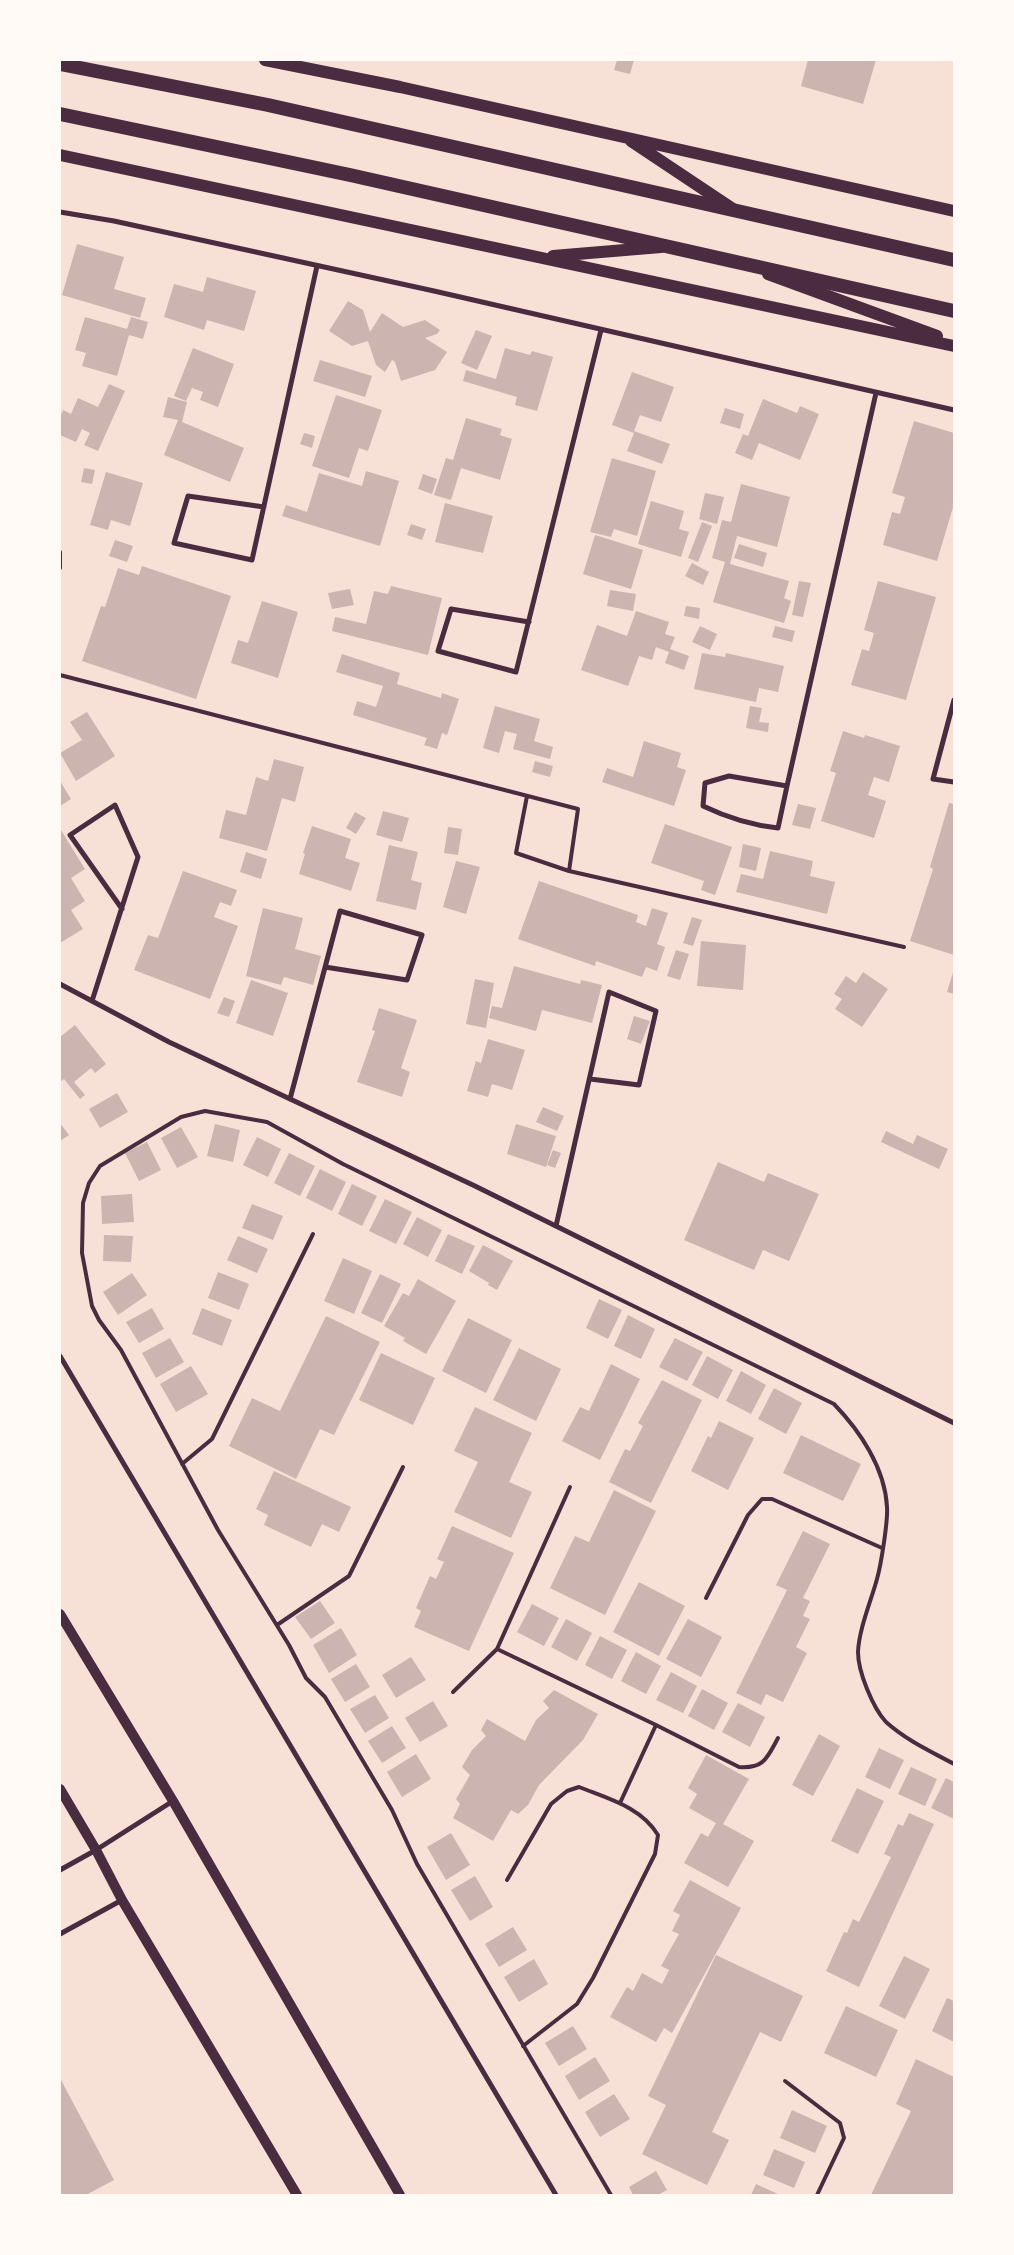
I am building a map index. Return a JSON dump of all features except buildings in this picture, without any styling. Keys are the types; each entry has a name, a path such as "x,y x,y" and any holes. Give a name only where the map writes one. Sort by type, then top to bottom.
{"highway":[{"path":"60,64 268,105 954,260"},
{"path":"60,114 350,176 954,311"}],"main road":[{"path":"265,60 400,87 954,211"},
{"path":"625,137 734,210"},
{"path":"60,155 954,346"},
{"path":"538,257 663,247"},
{"path":"744,265 954,341"},
{"path":"60,1614 173,1801 400,2195"},
{"path":"60,1789 96,1850 122,1900 297,2195"}],"street":[{"path":"60,212 317,266 876,394 954,410"},
{"path":"264,507 188,496 174,543 252,560 264,507 317,266"},
{"path":"529,622 451,609 438,651 516,672 529,622 601,330"},
{"path":"787,786 728,776 705,783 703,806 728,818 756,826 778,828 876,394"},
{"path":"954,700 933,779 954,782"},
{"path":"92,1001 122,909 138,857 115,805 70,835 122,909"},
{"path":"290,1099 325,967 340,911 422,934 407,980 325,967"},
{"path":"60,984 169,1042 556,1226 954,1423"},
{"path":"556,1226 609,992 656,1011 639,1085 590,1079"},
{"path":"60,1356 556,2195"},
{"path":"60,1870 96,1850 173,1801"},
{"path":"60,1934 122,1900"}],"lane":[{"path":"60,552 60,568"},
{"path":"60,675 578,808 569,870"},
{"path":"527,796 516,853 569,870 904,947"},
{"path":"611,2195 417,1864 392,1810 325,1697 306,1678 277,1625 218,1530 120,1350 99,1320 92,1306 82,1253 83,1203 89,1183 100,1166 181,1117 205,1111 267,1122 343,1164 834,1404 865,1443 883,1484 887,1508 878,1576 858,1653 870,1698 885,1720 909,1740 954,1764"},
{"path":"182,1464 212,1439 313,1234"},
{"path":"277,1625 349,1576 403,1468"},
{"path":"453,1692 497,1649 570,1487"},
{"path":"706,1598 748,1516 762,1500 772,1499 882,1548"},
{"path":"497,1649 656,1724 738,1767 753,1768 765,1760 778,1738"},
{"path":"620,1803 656,1724"},
{"path":"507,1880 551,1804 566,1791 579,1787 634,1809 652,1825 658,1835 655,1854 593,1978 577,2004 523,2046"},
{"path":"784,2082 840,2123 844,2138 817,2195"}]}
